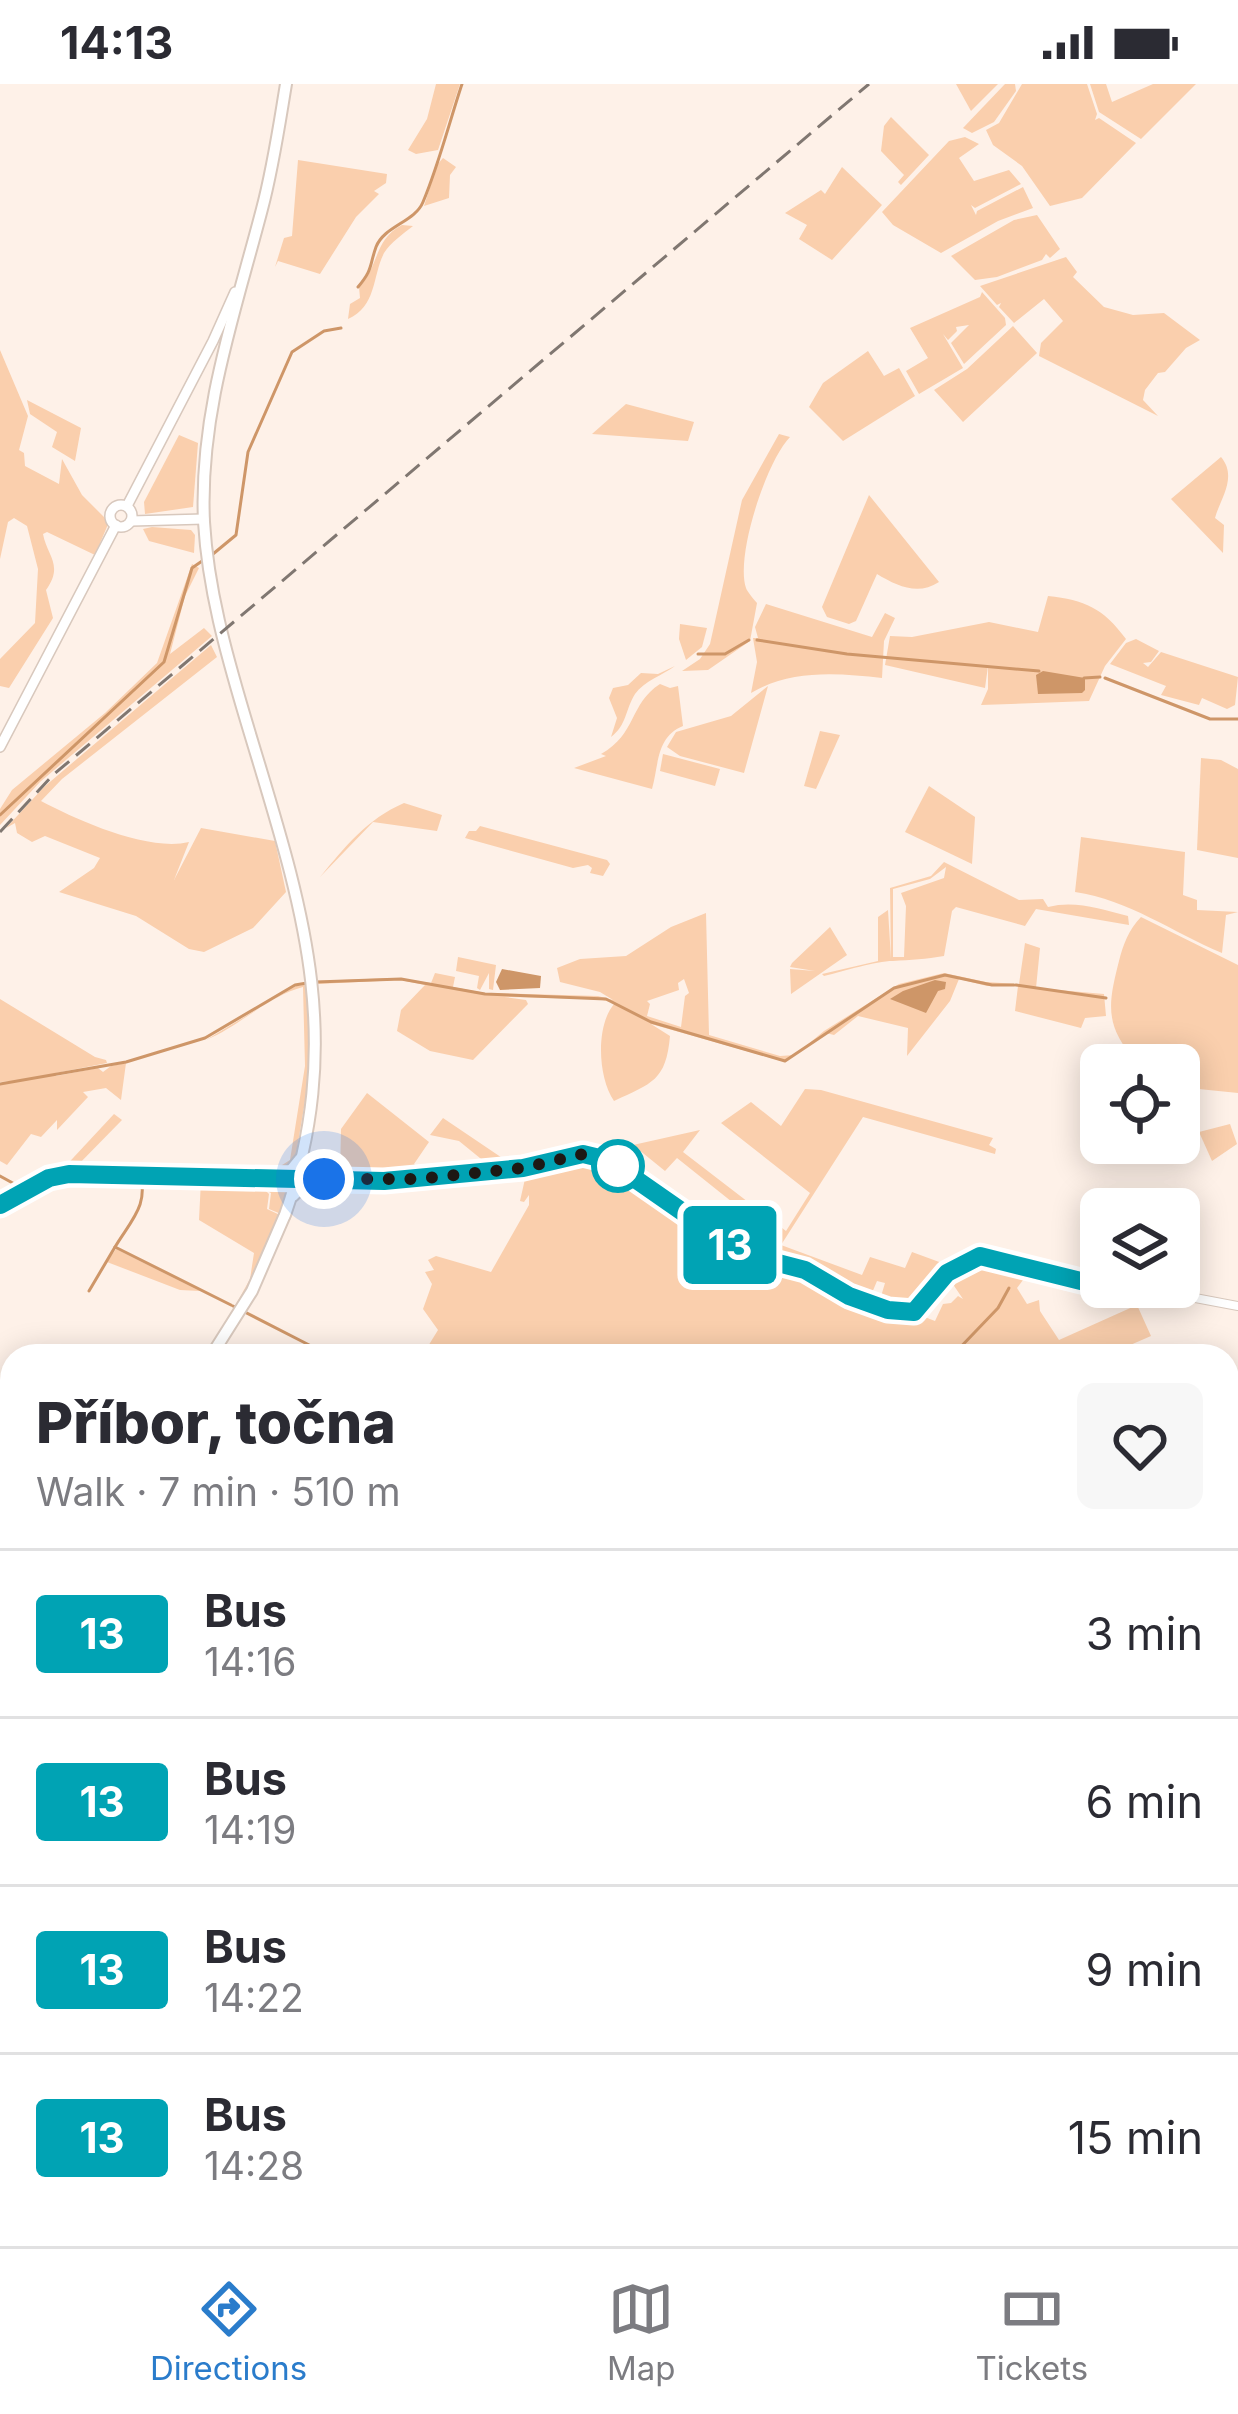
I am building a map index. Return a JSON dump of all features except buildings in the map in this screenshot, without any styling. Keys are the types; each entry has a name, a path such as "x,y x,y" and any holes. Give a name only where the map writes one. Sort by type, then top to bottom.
{"main road":[{"path":"219,1344 252,1292 285,1216 302,1157 316,1055 315,989 299,902 226,652 204,519 206,446 215,383 258,224 286,84"},
{"path":"127,506 227,313 258,224"},
{"path":"0,747 116,525 111,512 118,505 127,506 130,520"},
{"path":"116,525 130,520 204,519"},
{"path":"271,1178 292,1169 302,1157"},
{"path":"302,1157 307,1173 324,1179"},
{"path":"271,1178 288,1184 290,1198"},
{"path":"290,1198 304,1185 324,1179"}],"street":[{"path":"0,1205 57,1175 417,1179 523,1168 594,1154 743,1254 805,1270 849,1296 888,1310 914,1312 947,1273 980,1256 1080,1281"},
{"path":"1200,1299 1238,1306"}],"shaded area":[{"path":"436,84 460,84 438,150 416,154 408,150 427,119"},
{"path":"956,84 998,84 971,111"},
{"path":"1005,84 1015,84 1016,91 994,122 972,133 963,128"},
{"path":"1022,84 1087,84 1095,120 1099,118 1136,143 1082,198 1050,206 1022,166 993,145 986,130 999,123"},
{"path":"1090,84 1106,84 1112,102 1153,84 1196,84 1141,139 1099,112"},
{"path":"891,117 929,155 901,185 898,182 904,175 881,151 884,126"},
{"path":"965,137 979,144 959,158 974,181 1009,170 1021,184 975,208 971,205 976,215 1023,187 1033,208 998,221 941,253 893,225 882,212 949,141"},
{"path":"443,158 456,167 450,175 449,198 424,206 437,165"},
{"path":"298,160 387,174 386,183 374,191 379,194 356,217 320,274 278,261 275,267 284,238 292,236"},
{"path":"842,167 882,205 832,260 799,239 807,225 785,213 821,190 825,194"},
{"path":"1037,215 1060,249 1050,258 1046,254 1042,260 997,277 975,280 951,256 1014,220"},
{"path":"402,225 413,226 384,253 369,299 348,319 350,304 360,298 359,287 381,245"},
{"path":"1066,257 1077,272 1073,277 1104,307 1133,315 1164,313 1200,340 1158,373 1145,390 1143,400 1158,416 1039,356 1041,343 1063,321 1044,299 1014,323 999,307 1001,303 997,305 980,286"},
{"path":"982,292 1006,325 964,364 951,343 969,325 956,327 948,340 943,334 963,368 919,394 906,371 928,358 910,328"},
{"path":"1013,326 1037,353 963,422 934,390 967,369"},
{"path":"0,350 28,416 19,450 24,453 25,466 59,484 62,459 82,495 109,522 95,555 43,534 54,567 46,590 53,618 9,688 0,686 0,659 35,623 38,569 27,526 14,518 8,522 0,559"},
{"path":"868,351 884,376 899,368 915,396 843,441 809,407 823,383"},
{"path":"27,400 81,428 75,461 52,447 57,432 30,414"},
{"path":"626,404 694,422 688,441 592,434"},
{"path":"779,434 790,437 763,486 745,554 746,588 757,603 750,641 708,670 682,671 700,659 710,644 742,500"},
{"path":"179,435 198,443 193,507 145,514 144,502"},
{"path":"1221,457 1228,480 1215,518 1224,525 1223,553 1171,499"},
{"path":"869,495 939,582 915,589 877,574 856,621 849,624 827,617 822,607"},
{"path":"143,529 191,530 194,553 149,541"},
{"path":"192,564 199,568 185,596 170,654 204,628 212,636 40,782 0,825 0,809 12,790 157,663"},
{"path":"1048,596 1092,607 1126,639 1105,666 1089,701 981,705 988,689 988,666 985,688 885,665 890,636 912,637 989,622 1038,632"},
{"path":"766,604 872,637 885,613 895,618 884,641 882,678 798,676 751,693 757,662 753,638 758,638 755,627"},
{"path":"680,624 707,628 702,647 686,660 679,639"},
{"path":"1136,639 1159,651 1151,662 1143,663 1148,667 1161,652 1238,677 1235,705 1227,709 1202,698 1199,705 1161,695 1166,686 1110,664 1126,643"},
{"path":"211,645 217,657 62,779 41,801 134,838 189,842 174,880 201,828 275,841 286,892 253,928 204,952 189,949 136,916 59,892 94,868 100,858 45,836 32,842 17,833 15,823 6,828 44,787"},
{"path":"675,666 639,689 611,737 617,718 609,698 613,688 628,685 641,673 658,674"},
{"path":"1043,671 1085,678 1085,690 1038,694 1036,675"},
{"path":"660,684 678,686 683,726 663,744 652,789 574,768 606,756 601,754 621,737 643,701"},
{"path":"768,686 744,773 680,756 667,747 676,732 731,716"},
{"path":"820,731 840,735 816,789 804,786"},
{"path":"663,754 720,769 715,786 660,771"},
{"path":"1201,758 1221,760 1238,769 1238,858 1197,850"},
{"path":"929,786 975,817 972,864 905,832"},
{"path":"404,803 442,815 437,831 374,822"},
{"path":"480,826 610,864 603,876 590,873 588,865 573,868 465,838"},
{"path":"1081,837 1185,852 1183,895 1197,900 1197,910 1238,912 1226,915 1222,953 1132,909 1075,892"},
{"path":"944,862 1019,900 1043,899 1048,907 1098,908 1128,916 1129,925 1036,909 1025,926 956,907 944,956 822,974 878,961 878,917 888,910 891,959 890,888 931,876","holes":["946,867 944,878 901,893 906,906 904,957 893,957 893,889 930,879"]},
{"path":"706,913 709,1035 780,1056 795,1055 785,1062 651,1024 670,1036 661,1072 614,1101 604,1078 601,1050 604,1023 615,1003 504,997 528,1004 473,1060 430,1051 397,1031 401,1010 425,985 400,980 317,981 391,978 431,983 435,973 455,977 453,987 485,993 598,996 613,1000 560,982 557,968 580,959 626,956 671,927","holes":["684,979 689,993 681,1027 647,1016 647,1001 679,990 678,983"]},
{"path":"1141,917 1238,965 1238,1093 1200,1089 1200,1044 1123,1044 1114,1026 1113,990 1133,927"},
{"path":"830,927 847,955 791,994 790,969 815,971 790,967 792,963"},
{"path":"1025,943 1040,948 1036,988 1104,994 1106,1016 1085,1018 1081,1028 1015,1011 1018,986 987,986 959,979 950,1001 907,1056 908,1028 858,1016 834,1035 826,1033 796,1054 824,1031 899,984 944,973 1019,984"},
{"path":"458,957 496,965 493,990 489,989 489,973 480,990 479,976 456,971"},
{"path":"502,969 541,976 540,988 500,990 496,982"},
{"path":"935,980 946,982 945,989 938,991 926,1013 890,999 903,991"},
{"path":"311,984 309,1078 295,1160 272,1172 228,1173 274,1170 290,1160 305,1066 303,987 267,1003 296,986"},
{"path":"0,999 107,1063 56,1076 98,1068 103,1072 126,1063 121,1100 106,1088 83,1092 88,1097 57,1130 57,1120 41,1137 31,1134 7,1165 0,1161 0,1085 15,1081 0,1082"},
{"path":"805,1089 993,1138 989,1145 996,1149 995,1154 863,1117 781,1245 862,1275 870,1257 905,1268 912,1252 942,1263 912,1309 879,1303 885,1283 877,1281 869,1300 766,1257 779,1241 772,1234 677,1158 665,1171 633,1145 700,1130 683,1152 786,1231 810,1193 721,1123 751,1102 781,1126"},
{"path":"367,1093 429,1142 414,1164 424,1174 340,1174 341,1129"},
{"path":"114,1114 122,1120 73,1170 60,1172"},
{"path":"443,1118 511,1164 491,1167 459,1141 430,1135"},
{"path":"1230,1124 1237,1144 1212,1161 1200,1132"},
{"path":"583,1158 607,1163 747,1258 803,1273 893,1314 917,1314 935,1321 943,1304 958,1296 963,1299 948,1277 977,1260 1029,1272 1017,1288 1027,1304 1039,1300 1040,1311 1059,1340 1130,1308 1138,1308 1151,1336 1133,1344 429,1344 438,1330 423,1309 432,1284 425,1272 434,1270 428,1260 436,1256 491,1272 529,1205 529,1195 520,1201 527,1170"},
{"path":"201,1180 226,1189 230,1188 209,1180 279,1182 287,1191 281,1214 269,1209 271,1193 265,1190 267,1209 280,1215 238,1307 254,1253 199,1220"},
{"path":"116,1249 200,1291 180,1290 107,1262"}],"waterway":[{"path":"358,287 380,240 423,202 462,84"},
{"path":"213,554 236,535 248,452 292,352 324,331 341,328"},
{"path":"0,815 164,662 192,568 205,559"},
{"path":"698,654 725,654 749,640"},
{"path":"757,640 847,654 1039,671"},
{"path":"1084,678 1100,677"},
{"path":"1105,678 1210,719 1238,719"},
{"path":"316,982 401,979 485,994 606,999 651,1022 785,1061 894,988 945,975 1014,985"},
{"path":"0,1084 126,1062 205,1038 295,985 307,983"},
{"path":"1016,985 1106,998"},
{"path":"115,1171 139,1171 142,1183 138,1211 115,1247 231,1305"},
{"path":"0,1176 20,1187 35,1181"},
{"path":"89,1291 115,1247"},
{"path":"964,1344 998,1308 1009,1288"},
{"path":"233,1306 307,1344"}],"railway":[{"path":"0,832 53,775 869,84"}],"bus line":[{"name":"13","path":"0,1205 57,1175 384,1181 523,1168 594,1154 743,1254 811,1272 849,1296 888,1310 914,1312 947,1273 980,1256 1080,1282"}],"route":[{"path":"324,1179 417,1179 523,1168 583,1154 618,1166"}]}
